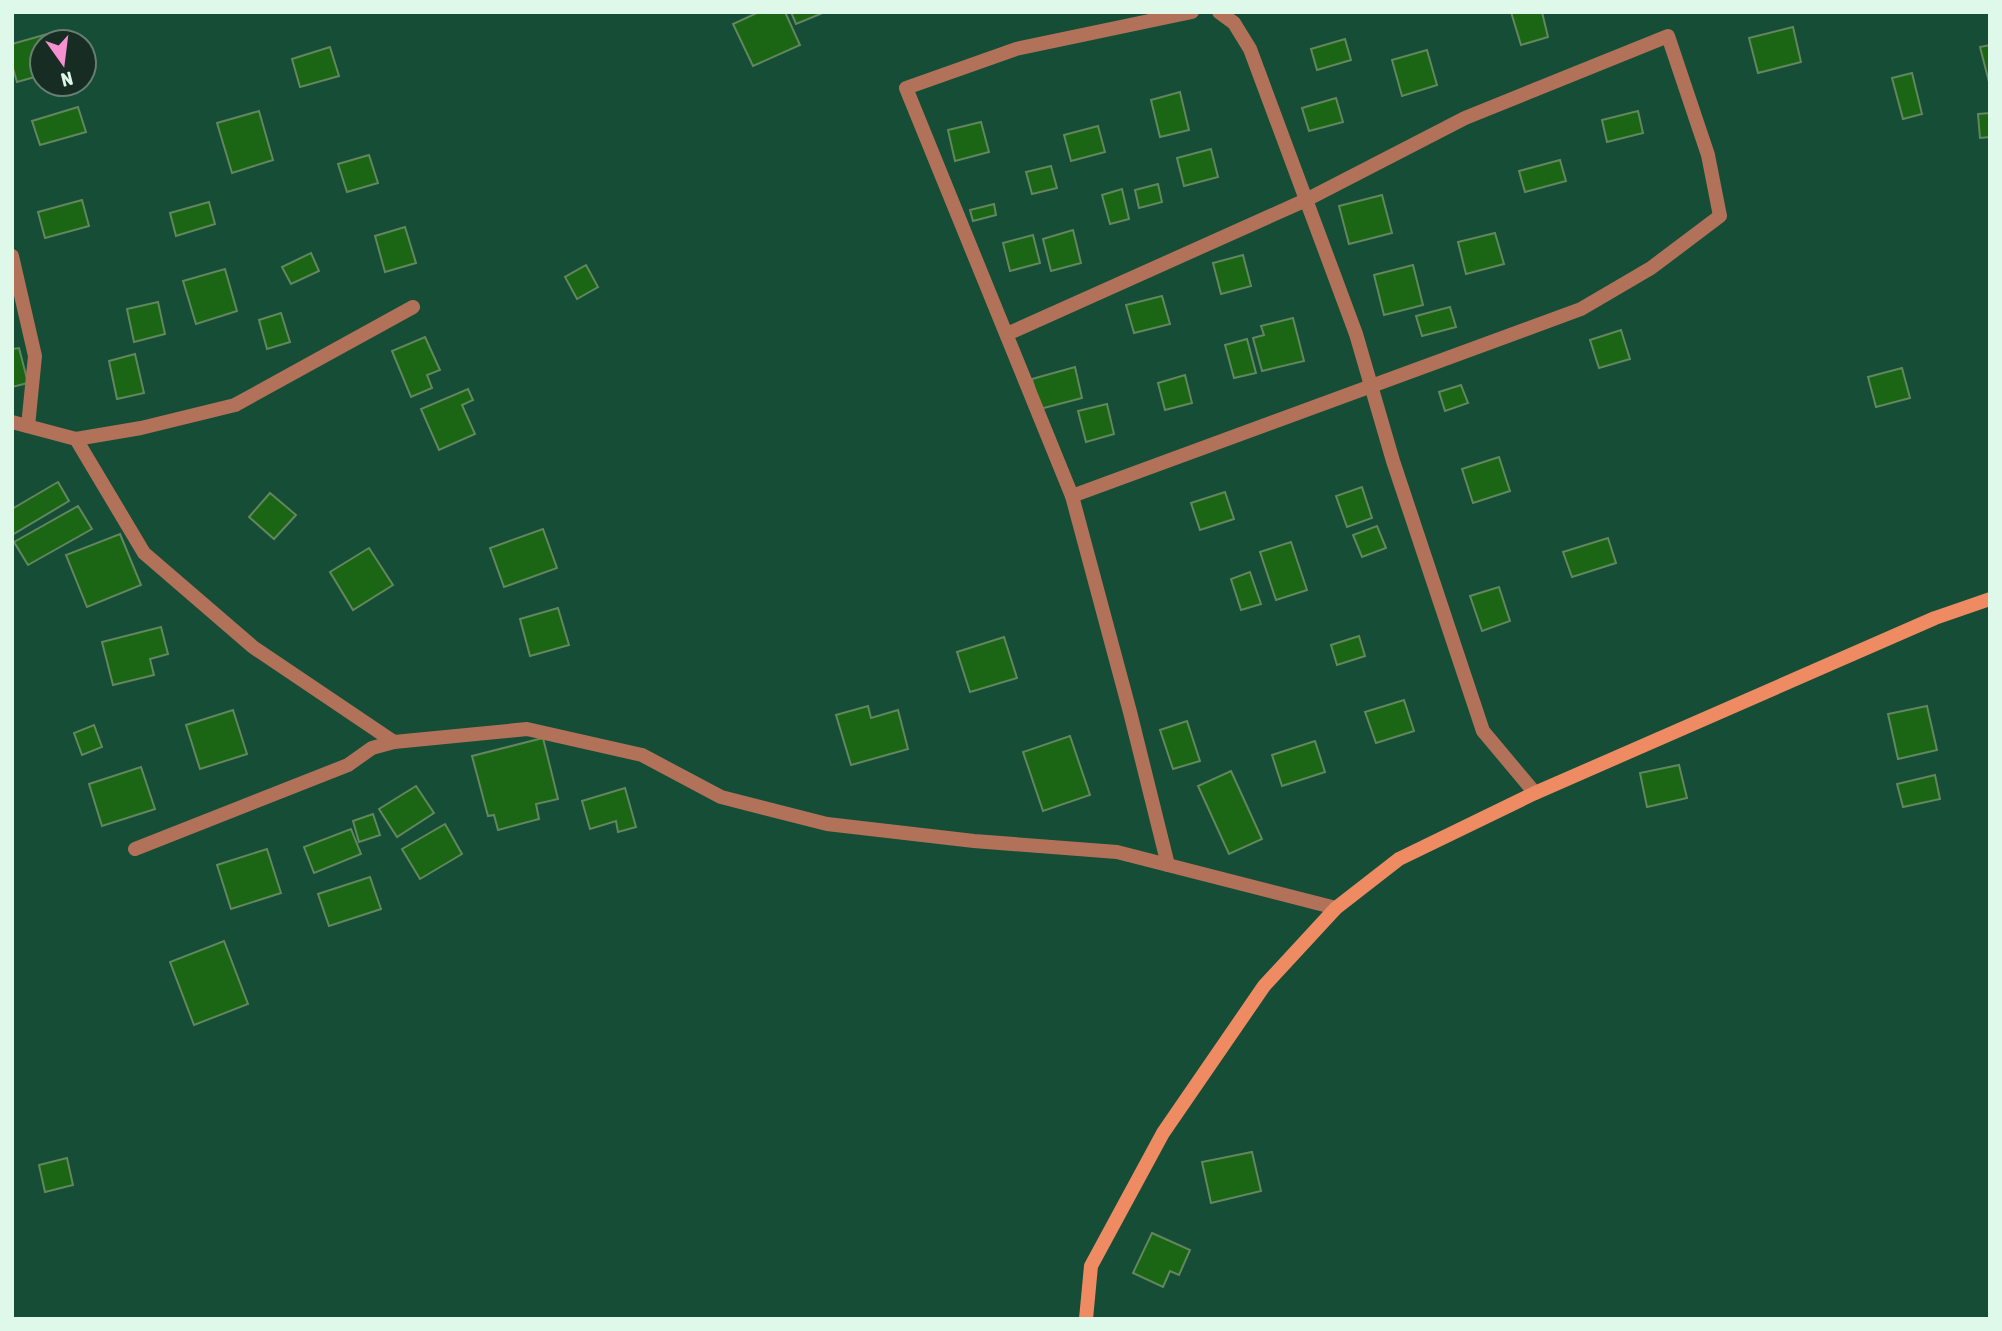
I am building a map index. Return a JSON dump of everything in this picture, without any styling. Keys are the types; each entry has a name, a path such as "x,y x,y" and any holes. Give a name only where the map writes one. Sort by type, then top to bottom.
{"street":[{"path":"1168,865 1072,496 906,88 1016,49 1192,12"},
{"path":"1219,12 1234,23 1250,49 1356,334 1393,461 1483,731 1535,793"},
{"path":"1007,334 1306,200 1465,118 1668,36 1708,155 1720,216 1651,268 1581,309 1072,496"},
{"path":"12,256 35,356 28,426"},
{"path":"12,422 76,439 141,428 235,405 413,307"},
{"path":"76,439 144,552 253,648 394,743"},
{"path":"1086,1319 1091,1266 1163,1133 1264,986 1336,908 1399,859 1535,793 1935,618 1990,599"},
{"path":"135,849 348,765 372,748 394,743 527,729 642,755 721,797 827,824 974,841 1117,852 1336,908"}],"building":[{"path":"759,12 785,12 800,45 753,66 733,24"},
{"path":"791,12 825,12 796,24"},
{"path":"1511,12 1542,12 1548,37 1521,45"},
{"path":"1793,27 1801,62 1758,73 1749,38"},
{"path":"28,39 28,79 17,82 12,65 12,44"},
{"path":"1345,39 1351,60 1317,70 1311,49"},
{"path":"1990,45 1990,82 1989,82 1980,47"},
{"path":"330,47 339,76 300,87 292,59"},
{"path":"1427,50 1437,85 1402,96 1392,60"},
{"path":"1912,73 1922,114 1903,119 1892,78"},
{"path":"1180,92 1189,130 1160,137 1151,100"},
{"path":"1336,98 1343,122 1309,131 1302,108"},
{"path":"78,107 86,132 40,145 32,121"},
{"path":"259,111 273,160 232,173 217,123"},
{"path":"1638,111 1643,133 1607,142 1602,120"},
{"path":"1990,113 1990,137 1980,138 1978,114"},
{"path":"981,122 989,152 955,161 948,130"},
{"path":"1098,126 1105,152 1071,161 1064,135"},
{"path":"1211,149 1218,177 1184,186 1177,158"},
{"path":"369,155 378,183 347,192 338,164"},
{"path":"1560,160 1566,181 1525,192 1519,171"},
{"path":"1051,166 1057,188 1032,194 1026,172"},
{"path":"1158,184 1162,202 1139,208 1135,190"},
{"path":"1122,189 1129,219 1110,224 1102,195"},
{"path":"1382,195 1392,233 1349,244 1339,206"},
{"path":"82,200 89,226 45,238 38,212"},
{"path":"209,202 215,224 176,236 170,213"},
{"path":"994,204 996,215 973,221 970,210"},
{"path":"405,227 416,263 385,272 375,236"},
{"path":"1073,230 1081,263 1051,271 1043,239"},
{"path":"1495,233 1504,264 1466,274 1458,242"},
{"path":"1033,235 1040,263 1010,271 1003,243"},
{"path":"311,253 319,271 291,284 282,267"},
{"path":"1243,255 1251,286 1221,294 1213,263"},
{"path":"586,265 598,287 577,299 565,277"},
{"path":"1413,265 1423,305 1384,315 1374,275"},
{"path":"225,269 237,311 196,324 183,281"},
{"path":"1162,296 1170,324 1134,333 1126,305"},
{"path":"158,302 165,334 134,342 127,309"},
{"path":"1450,307 1456,327 1422,336 1416,316"},
{"path":"281,313 290,342 267,349 259,320"},
{"path":"1293,318 1304,361 1262,371 1253,338 1264,335 1261,326"},
{"path":"1621,330 1630,359 1599,368 1590,340"},
{"path":"425,337 440,370 427,375 432,388 411,397 392,351"},
{"path":"1247,339 1256,373 1234,378 1225,345"},
{"path":"19,348 28,383 12,387 12,349"},
{"path":"135,354 144,393 117,399 109,361"},
{"path":"1075,367 1082,398 1040,409 1032,379"},
{"path":"1902,368 1910,398 1876,407 1868,377"},
{"path":"1185,375 1192,403 1165,410 1158,383"},
{"path":"1461,385 1468,403 1445,411 1439,392"},
{"path":"468,389 473,400 462,405 475,434 439,450 421,409"},
{"path":"1107,404 1114,434 1086,442 1078,411"},
{"path":"1499,457 1510,491 1473,503 1462,469"},
{"path":"58,482 69,501 12,535 12,509"},
{"path":"1362,487 1372,518 1347,527 1336,496"},
{"path":"1225,492 1234,519 1200,530 1191,503"},
{"path":"270,493 296,515 274,539 249,517"},
{"path":"78,506 92,529 28,565 14,542"},
{"path":"1377,526 1386,548 1362,557 1353,535"},
{"path":"543,529 557,568 504,587 490,548"},
{"path":"120,534 141,585 87,607 66,555"},
{"path":"1608,538 1616,563 1572,577 1563,552"},
{"path":"1291,542 1307,590 1276,600 1260,552"},
{"path":"369,548 393,585 353,610 330,572"},
{"path":"1250,572 1261,604 1241,610 1231,579"},
{"path":"1499,587 1510,621 1482,631 1470,596"},
{"path":"558,608 569,645 530,656 520,619"},
{"path":"161,627 168,654 150,659 154,675 113,685 102,642"},
{"path":"1359,636 1365,656 1337,665 1331,645"},
{"path":"1004,637 1017,678 970,692 957,652"},
{"path":"1404,700 1414,731 1376,743 1365,712"},
{"path":"868,706 871,718 898,710 908,749 851,765 836,715"},
{"path":"1927,706 1937,750 1898,759 1888,714"},
{"path":"233,710 247,754 200,769 186,725"},
{"path":"1187,721 1200,761 1173,769 1160,730"},
{"path":"94,725 102,747 82,755 74,733"},
{"path":"1070,736 1090,795 1043,811 1023,752"},
{"path":"543,738 558,799 536,804 539,819 498,830 494,815 488,816 472,756"},
{"path":"1315,741 1325,772 1282,786 1272,755"},
{"path":"1679,765 1687,798 1647,807 1640,773"},
{"path":"141,767 155,809 102,826 89,784"},
{"path":"1231,771 1262,839 1229,854 1198,786"},
{"path":"1935,775 1940,799 1903,807 1897,784"},
{"path":"416,786 434,813 397,837 379,809"},
{"path":"625,788 636,827 618,832 616,821 590,829 582,801"},
{"path":"373,814 380,835 359,842 353,821"},
{"path":"445,824 462,854 420,879 402,849"},
{"path":"351,829 361,854 314,873 304,847"},
{"path":"267,849 281,893 231,909 217,865"},
{"path":"370,877 381,909 329,926 318,894"},
{"path":"224,941 248,1004 194,1025 170,962"},
{"path":"1252,1152 1261,1191 1211,1203 1202,1162"},
{"path":"67,1158 73,1185 45,1192 39,1165"},
{"path":"1152,1233 1190,1250 1179,1275 1170,1271 1163,1287 1133,1273"}]}
